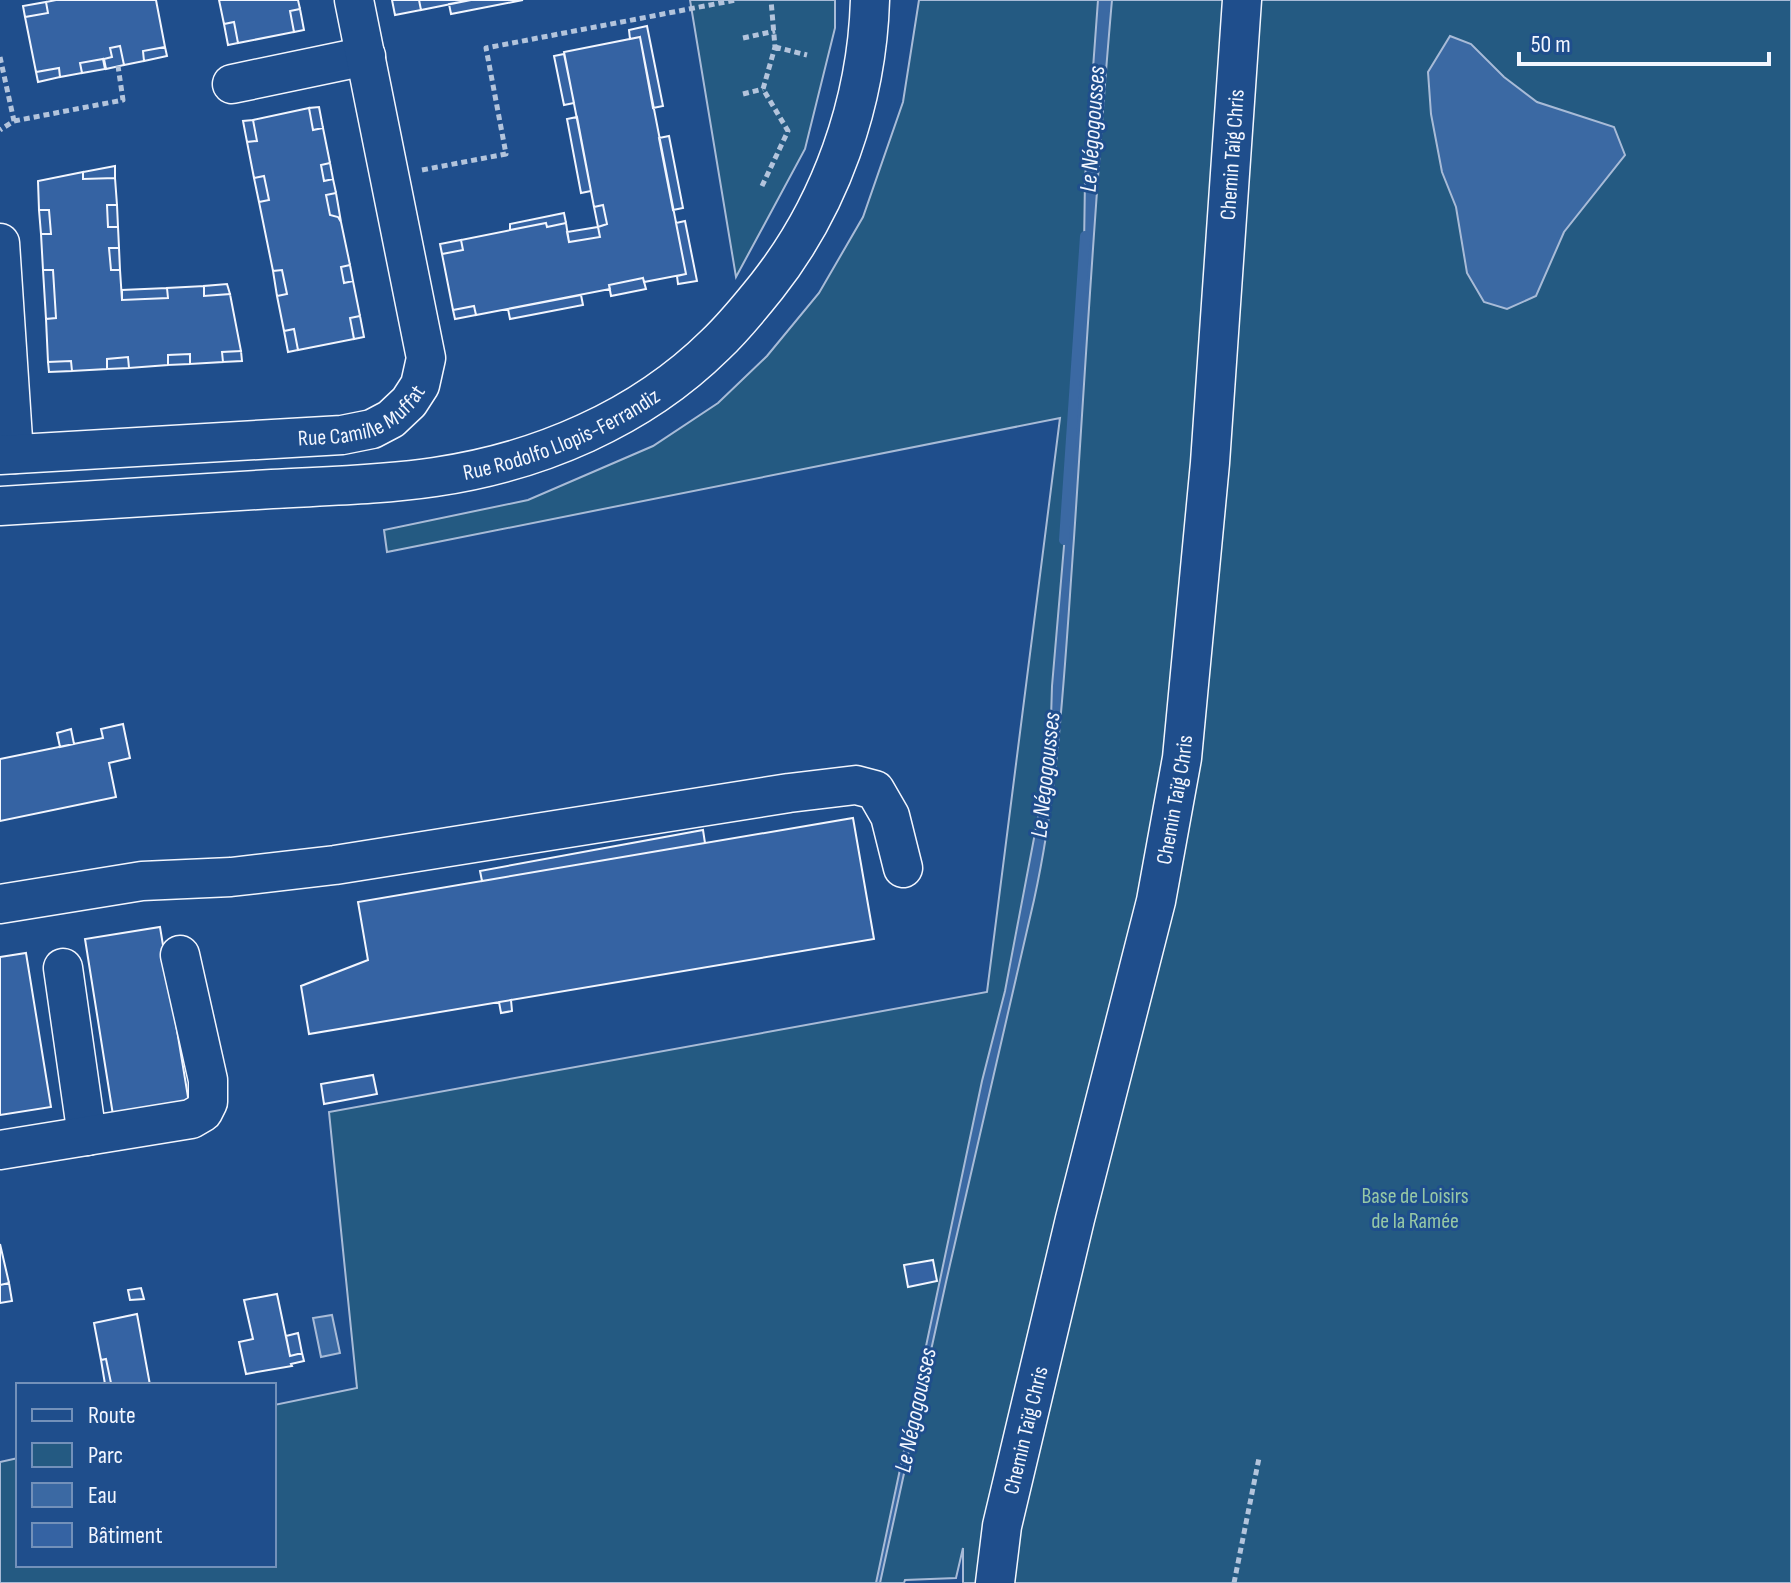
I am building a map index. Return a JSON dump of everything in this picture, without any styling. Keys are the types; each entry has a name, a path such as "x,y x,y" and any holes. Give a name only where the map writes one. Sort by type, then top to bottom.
{"street":[{"name":"Rue Camille Muffat","path":"7,454 342,435 372,429 391,419 409,402 420,385 426,358 354,0"},
{"name":"Rue Rodolfo Llopis-Ferrandiz","path":"0,506 434,477 537,454 572,440 638,405 715,346 796,247 835,169 848,132 869,33 870,0"},
{"name":"Chemin Taïg Chris","path":"995,1583 1002,1526 1075,1219 1156,901 1182,758 1210,463 1242,0"},
{"path":"232,84 366,56"},
{"path":"0,243 7,454"},
{"path":"0,904 142,881 231,877 335,865 856,785 875,790 890,816 903,868"},
{"path":"0,1150 191,1119 203,1112 208,1102 208,1080 180,955"},
{"path":"63,968 87,1136"}],"path":[{"path":"389,176 506,154 486,48 736,0"},
{"path":"762,186 788,131 763,89 775,47 771,0"},
{"path":"743,38 775,31"},
{"path":"775,47 807,55"},
{"path":"0,57 14,121"},
{"path":"0,130 14,121 123,100 118,66"},
{"path":"743,94 763,89"},
{"path":"1234,1583 1259,1458"}],"green space":[{"path":"690,0 835,0 835,28 805,149 736,277"},
{"name":"Base de Loisirs de la Ramée","path":"919,0 1791,0 1791,1583 963,1583 963,1548 956,1578 905,1580 904,1583 0,1583 0,1462 16,1458 16,1567 276,1567 276,1405 357,1388 329,1112 987,992 1060,418 387,552 384,530 528,500 653,446 718,403 767,356 819,293 863,217 903,102"}],"water":[{"path":"1098,0 1112,0 1064,675 1050,810 1034,900 880,1583 876,1583 982,1081 1005,991 1042,796 1067,511"},
{"path":"1450,36 1471,44 1504,77 1537,102 1614,127 1625,155 1564,232 1536,296 1507,309 1484,302 1467,273 1456,207 1442,172 1431,114 1428,72"},
{"path":"332,1315 340,1353 321,1357 313,1318"}],"building":[{"path":"156,0 165,47 143,51 144,61 124,65 120,46 110,48 112,57 104,59 106,69 103,59 80,63 82,73 60,77 59,68 36,72 25,17 48,13 46,2"},
{"path":"219,0 298,0 300,9 290,11 294,32 238,43 234,22 224,24"},
{"path":"392,0 419,0 421,10 395,15"},
{"path":"419,0 471,0 421,10"},
{"path":"471,0 523,0 451,14 449,4"},
{"path":"46,2 48,13 25,17 23,6"},
{"path":"300,9 304,30 294,32 290,11"},
{"path":"234,22 238,43 228,45 224,24"},
{"path":"647,26 663,106 653,108 640,37 630,39 629,30"},
{"path":"640,37 686,274 644,282 643,278 609,285 610,289 476,315 474,306 453,310 442,254 463,250 461,240 546,223 547,227 566,223 569,242 600,237 598,227 607,224 603,205 594,207 564,52"},
{"path":"120,46 124,65 106,69 104,59 112,57 110,48"},
{"path":"165,47 167,56 144,61 143,51"},
{"path":"564,54 574,103 564,105 554,56"},
{"path":"103,59 105,69 82,73 80,63"},
{"path":"59,68 60,77 38,82 36,72"},
{"path":"319,107 323,128 313,130 309,108"},
{"path":"309,108 313,130 323,128 330,163 321,165 324,181 333,179 336,193 326,195 330,215 338,217 341,222 350,265 341,267 344,283 353,281 360,316 350,318 354,339 298,350 294,329 284,331 277,296 287,294 282,270 273,271 259,202 269,200 264,176 254,178 247,142 257,141 253,120"},
{"path":"577,117 591,191 581,193 567,119"},
{"path":"253,120 257,141 247,142 243,121"},
{"path":"669,136 683,208 673,210 659,138"},
{"path":"330,163 333,179 324,181 321,165"},
{"path":"115,166 115,178 83,179 83,172"},
{"path":"83,172 83,179 115,178 117,205 107,205 108,227 118,227 119,248 109,248 111,270 120,270 122,300 168,298 167,288 204,286 204,296 230,294 241,351 222,352 223,362 190,364 190,354 168,355 168,365 129,368 128,357 107,359 107,369 72,371 71,361 48,362 46,319 56,318 53,270 43,270 41,234 51,234 49,210 39,210 38,181"},
{"path":"264,176 269,200 259,202 254,178"},
{"path":"336,193 341,222 338,217 330,215 326,195"},
{"path":"107,205 117,205 118,227 108,227"},
{"path":"603,205 607,224 598,227 594,207"},
{"path":"39,210 49,210 51,234 41,234"},
{"path":"564,213 566,223 547,227 546,223 510,230 510,224"},
{"path":"685,221 697,281 678,284 677,276 686,274 676,223"},
{"path":"598,227 600,237 569,242 567,232"},
{"path":"461,240 463,250 442,254 440,244"},
{"path":"109,248 119,248 120,270 111,270"},
{"path":"350,265 353,281 344,283 341,267"},
{"path":"43,270 53,270 56,318 46,319"},
{"path":"282,270 287,294 277,296 273,271"},
{"path":"643,278 646,289 611,296 609,285"},
{"path":"227,284 230,294 204,296 204,286"},
{"path":"167,288 168,298 122,300 122,290"},
{"path":"581,295 583,305 510,319 508,309"},
{"path":"474,306 476,315 455,319 453,310"},
{"path":"360,316 364,337 354,339 350,318"},
{"path":"294,329 298,350 288,352 284,331"},
{"path":"241,351 242,361 223,362 222,352"},
{"path":"190,354 190,364 168,365 168,355"},
{"path":"128,357 129,368 107,369 107,359"},
{"path":"71,361 72,371 49,372 48,362"},
{"path":"123,724 130,758 109,763 116,797 0,821 0,759 103,738 101,729"},
{"path":"71,729 74,744 60,747 57,733"},
{"path":"853,818 874,939 309,1034 301,986 368,960 358,902"},
{"path":"703,830 705,843 482,881 480,871"},
{"path":"160,927 189,1103 113,1115 85,939"},
{"path":"26,953 51,1107 0,1115 0,957"},
{"path":"511,1000 512,1011 501,1013 499,1002"},
{"path":"373,1075 377,1094 324,1104 321,1084"},
{"path":"0,1244 9,1283 0,1285"},
{"path":"933,1260 937,1281 908,1287 904,1265"},
{"path":"9,1283 12,1301 0,1303 0,1285"},
{"path":"141,1288 144,1299 130,1300 128,1290"},
{"path":"277,1294 290,1356 302,1353 304,1361 246,1374 239,1342 253,1339 244,1300"},
{"path":"137,1314 150,1383 111,1383 106,1359 101,1360 94,1323"},
{"path":"298,1333 302,1353 290,1356 286,1336"},
{"path":"106,1359 111,1383 105,1383 101,1360"}],"waterway":[{"name":"Le Négogousses","path":"1064,540 1085,236"}]}
